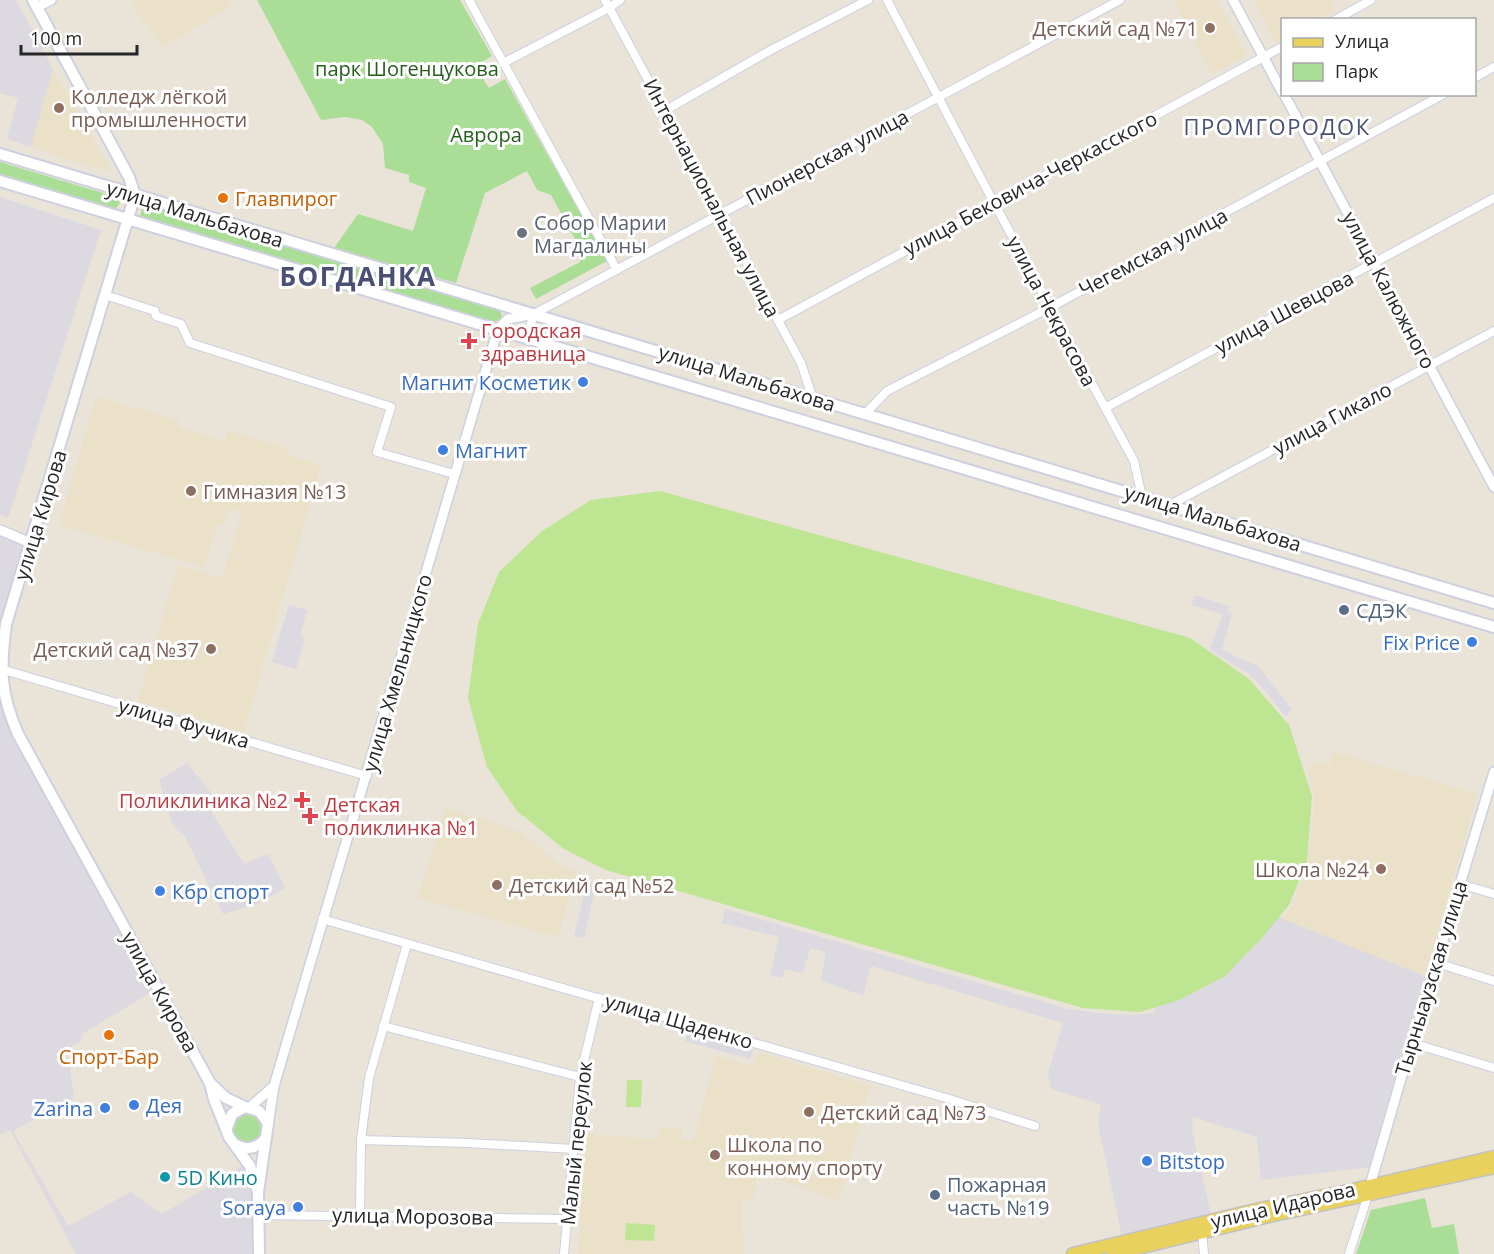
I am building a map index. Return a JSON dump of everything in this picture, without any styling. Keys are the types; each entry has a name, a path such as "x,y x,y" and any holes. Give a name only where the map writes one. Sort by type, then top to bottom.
{"main road":[{"path":"35,3 129,177 135,195"},
{"name":"улица Мальбахова","path":"0,154 1494,603"},
{"name":"улица Мальбахова","path":"0,181 1494,627"},
{"name":"улица Кирова","path":"135,195 6,624 1,669 4,699 18,734 210,1083"},
{"path":"210,1083 226,1098 263,1114 267,1133 258,1192 259,1254"},
{"path":"210,1083 229,1137 250,1166 258,1192"},
{"path":"227,1128 232,1114 247,1107"},
{"path":"236,1145 244,1148 254,1147 267,1133"},
{"name":"улица Идарова","path":"1113,1254 1494,1157"},
{"name":"улица Идарова","path":"1073,1254 1256,1210 1494,1167"}],"street":[{"path":"35,3 51,0"},
{"path":"469,0 617,270"},
{"path":"503,63 607,4 620,0"},
{"path":"666,110 769,51 868,0"},
{"name":"улица Некрасова","path":"887,0 1134,461 1142,497"},
{"name":"Пионерская улица","path":"534,314 1120,0"},
{"name":"улица Калюжного","path":"1233,0 1281,89"},
{"path":"1339,18 1371,0"},
{"name":"Интернациональная улица","path":"607,4 801,363 813,399"},
{"name":"улица Бековича-Черкасского","path":"778,320 1281,48"},
{"path":"1476,77 1494,68"},
{"name":"улица Калюжного","path":"1285,96 1494,487"},
{"name":"Чегемская улица","path":"865,414 887,391 1051,307 1440,96"},
{"name":"улица Шевцова","path":"1105,408 1494,198"},
{"path":"105,295 155,311 156,316 181,324 190,343 391,407 377,452 454,474"},
{"path":"505,306 508,319"},
{"path":"498,329 508,319 534,314 527,337"},
{"name":"улица Хмельницкого","path":"267,1133 274,1086 498,329"},
{"name":"улица Гикало","path":"1170,505 1494,331"},
{"path":"1485,470 1494,465"},
{"path":"0,530 31,543"},
{"name":"улица Фучика","path":"1,669 367,776"},
{"name":"Тырныаузская улица","path":"1369,1190 1494,772"},
{"path":"1484,805 1494,808"},
{"path":"1460,884 1494,894"},
{"name":"улица Щаденко","path":"322,919 946,1098 1035,1126"},
{"path":"360,1215 361,1140 369,1078 407,944"},
{"path":"1437,963 1494,981"},
{"name":"Малый переулок","path":"564,1254 580,1077 599,998"},
{"path":"383,1026 580,1077"},
{"path":"1412,1043 1494,1068"},
{"path":"247,1107 274,1086"},
{"path":"361,1140 574,1149"},
{"path":"1349,1254 1369,1190"},
{"name":"улица Морозова","path":"259,1215 568,1218"},
{"path":"1202,1232 1204,1254"}],"shaded area":[{"path":"0,0 16,0 53,69 31,147 7,139 18,98 0,93"},
{"path":"132,0 227,0 231,7 163,46 149,25 141,20"},
{"name":"Детский сад №71","path":"1174,0 1217,0 1246,56 1212,74"},
{"path":"1253,0 1330,0 1335,10 1319,18 1281,18 1281,39 1275,42"},
{"name":"Колледж лёгкой промышленности","path":"53,69 107,163 109,172 31,147"},
{"path":"0,197 101,230 8,518 0,515"},
{"name":"Гимназия №13","path":"96,397 180,421 179,428 225,441 228,431 287,448 286,454 321,465 244,732 138,701 178,565 222,578 242,512 229,508 223,526 217,524 204,567 59,525"},
{"path":"0,530 31,543 6,624 5,699 158,988 82,1034 81,1041 60,1054 70,1067 74,1098 13,1131 68,1226 131,1192 162,1214 248,1163 252,1172 259,1254 76,1254 10,1130 0,1135"},
{"path":"1194,595 1229,606 1227,612 1232,613 1222,649 1257,665 1292,709 1286,717 1266,691 1248,673 1209,649 1223,614 1192,605"},
{"path":"289,605 307,610 300,636 305,638 296,669 272,662"},
{"name":"Школа №24","path":"1333,752 1477,794 1425,976 1283,919 1292,906 1308,862 1315,798 1307,769 1314,761 1330,765"},
{"path":"187,763 216,799 207,805 244,864 268,854 285,888 258,904 223,914 184,835 172,824 159,780"},
{"name":"Детский сад №52","path":"446,808 521,832 563,867 576,872 558,937 418,898"},
{"path":"587,882 596,884 584,938 574,936"},
{"path":"725,909 1068,1009 1099,1013 1130,1015 1154,1013 1155,1007 1179,1000 1224,977 1279,917 1425,976 1369,1167 1261,1180 1257,1137 1193,1117 1192,1130 1211,1214 1122,1236 1098,1125 1101,1104 1051,1089 1048,1073 1063,1023 871,966 863,996 821,980 826,952 810,948 803,973 785,969 782,978 770,975 779,937 722,923"},
{"path":"688,1030 753,1049 750,1059 685,1041"},
{"path":"758,1052 870,1086 839,1200 756,1172 755,1196 742,1201 743,1254 578,1254 586,1134 658,1139 660,1127 682,1129 682,1141 693,1141 716,1056 754,1066"}],"green space":[{"name":"парк Шогенцукова","path":"257,0 460,0 492,56 475,66 489,88 505,79 607,261 536,299 530,288 580,262 581,250 551,195 537,190 527,171 485,193 456,283 334,248 358,214 413,231 426,188 409,182 409,175 385,168 383,144 372,127 362,120 346,117 321,120"},
{"path":"0,162 116,197 120,203 115,209 0,174"},
{"path":"148,205 497,310 501,312 502,317 497,321 492,321 140,216 143,206"},
{"path":"660,491 1190,638 1249,679 1289,725 1312,796 1307,861 1289,905 1262,938 1224,977 1179,1000 1140,1012 1083,1008 606,870 564,849 517,811 487,767 468,698 478,624 499,572 542,531 591,500"},
{"path":"627,1080 642,1080 641,1107 626,1107"},
{"path":"247,1113 253,1114 261,1122 261,1134 253,1142 247,1143 241,1142 233,1134 232,1128 233,1122 241,1114"},
{"path":"1425,1198 1432,1228 1454,1224 1459,1254 1356,1254 1371,1210"},
{"path":"626,1223 655,1225 654,1241 625,1240"}],"place":[{"name":"Детский сад №71","path":"1210,28"},
{"name":"Колледж лёгкой промышленности","path":"59,108"},
{"name":"Главпирог","path":"223,198"},
{"name":"Собор Марии Магдалины","path":"522,233"},
{"name":"Городская здравница","path":"469,341"},
{"name":"Магнит Косметик","path":"583,382"},
{"name":"Магнит","path":"443,450"},
{"name":"Гимназия №13","path":"191,491"},
{"name":"СДЭК","path":"1344,610"},
{"name":"Fix Price","path":"1472,642"},
{"name":"Детский сад №37","path":"211,649"},
{"name":"Поликлиника №2","path":"302,800"},
{"name":"Детская поликлинка №1","path":"310,816"},
{"name":"Школа №24","path":"1381,869"},
{"name":"Детский сад №52","path":"497,885"},
{"name":"Кбр спорт","path":"160,891"},
{"name":"Спорт-Бар","path":"109,1035"},
{"name":"Дея","path":"134,1105"},
{"name":"Zarina","path":"105,1108"},
{"name":"Детский сад №73","path":"809,1112"},
{"name":"Школа по конному спорту","path":"715,1155"},
{"name":"Bitstop","path":"1147,1161"},
{"name":"5D Кино","path":"165,1177"},
{"name":"Пожарная часть №19","path":"935,1195"},
{"name":"Soraya","path":"298,1207"}],"district":[{"name":"ПРОМГОРОДОК","path":"1277,126"},
{"name":"БОГДАНКА","path":"358,276"}],"park label":[{"name":"Аврора","path":"486,134"}]}
